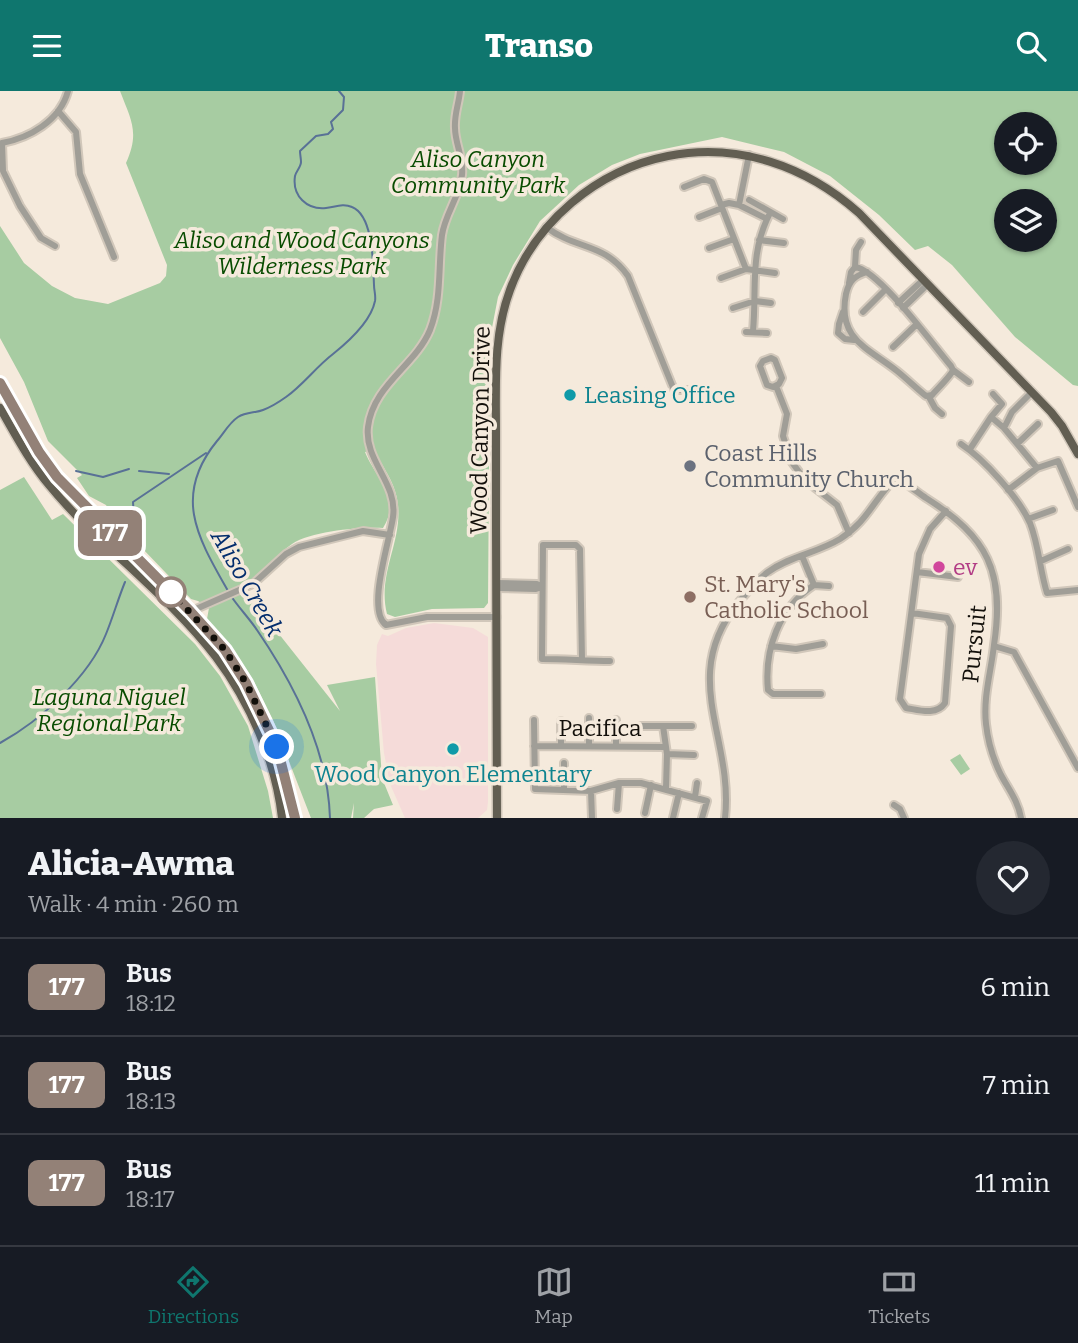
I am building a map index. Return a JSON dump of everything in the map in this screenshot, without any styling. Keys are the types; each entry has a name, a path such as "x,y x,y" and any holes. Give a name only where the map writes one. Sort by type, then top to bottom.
{"main road":[{"name":"Wood Canyon Drive","path":"497,818 495,398 499,328 510,288 546,227 593,187 632,165 656,158 694,153 749,155 797,171 844,199 1058,420 1078,454"},
{"path":"0,383 39,452 57,477 225,650 265,719 287,778 295,818"},
{"path":"0,408 29,458 48,484 83,523 180,616 216,657 237,689 267,754 276,780 282,818"}],"street":[{"path":"55,246 41,239 20,206 3,171 1,143 24,138 44,125 58,111 68,91"},
{"path":"460,91 455,128 462,161 462,176 442,234 441,274 434,318 422,345 386,386 369,423 368,434 370,451 387,481 393,500 393,520 379,583 381,619 386,625 441,615 496,617"},
{"path":"58,111 76,132 80,174 114,257"},
{"path":"739,205 749,155"},
{"path":"684,187 704,179 712,182 734,239 750,270 755,301 749,332 767,333"},
{"path":"749,200 768,216"},
{"path":"699,217 729,203 783,219"},
{"path":"750,270 768,216"},
{"path":"546,227 559,237 603,252 620,264 628,276 674,390 700,390"},
{"path":"709,248 734,239"},
{"path":"759,240 784,243"},
{"path":"861,241 855,257 855,267 851,272 838,333 845,339 854,340 929,397 942,414"},
{"path":"855,267 867,272 886,289 953,370 969,382"},
{"path":"721,278 750,270 775,273"},
{"path":"849,283 867,272"},
{"path":"900,305 925,282"},
{"path":"863,312 886,289"},
{"path":"733,307 755,301 771,303"},
{"path":"844,310 854,340"},
{"path":"893,347 917,324"},
{"path":"767,359 775,361 782,379 776,386 768,385 760,366 760,363 767,359"},
{"path":"929,397 953,370"},
{"path":"776,386 787,414 783,436 791,461 805,480 835,502 849,533"},
{"path":"1004,428 1012,412 1032,392"},
{"path":"970,449 1002,404 993,394"},
{"path":"990,418 1004,428 1037,468"},
{"path":"1018,443 1038,424"},
{"path":"961,444 970,449 1008,490 1028,519 1041,561 1047,593 1078,590"},
{"path":"1008,490 1037,468 1059,462 1078,507"},
{"name":"Pursuit","path":"724,818 725,779 710,696 712,653 718,633 728,615 751,587 783,562 832,544 849,533 895,481 904,482 970,531 994,576 997,590 994,646 986,695 987,733 996,765 1013,794 1021,818"},
{"path":"1028,519 1052,510"},
{"path":"912,613 947,618 951,626 946,698 940,709 931,711 903,706 900,699 917,572 923,542 946,511"},
{"path":"180,616 258,581 286,554 299,547 363,531 390,535"},
{"path":"582,660 580,549 576,545 543,545 542,659 610,661"},
{"path":"1041,561 1068,549"},
{"path":"802,556 814,585"},
{"path":"917,572 958,576"},
{"path":"497,585 536,589 542,587"},
{"path":"821,694 773,694 768,690 766,665 786,610 814,585 829,586"},
{"path":"771,646 796,649 823,644"},
{"path":"994,646 1014,652 1078,768"},
{"path":"589,719 589,745"},
{"path":"534,720 535,789 591,790 619,783 651,785 706,801 702,818"},
{"path":"616,720 616,746"},
{"path":"561,721 561,745"},
{"path":"640,726 692,726"},
{"path":"663,726 666,789"},
{"name":"Pacifica","path":"534,745 616,746 694,755"},
{"path":"564,763 564,790"},
{"path":"617,809 619,783"},
{"path":"695,797 697,783"},
{"path":"645,813 651,785"},
{"path":"591,790 592,818"},
{"path":"673,818 680,793"},
{"path":"894,805 900,809 904,818"}],"shaded area":[{"path":"434,623 473,628 488,637 488,802 487,810 478,818 405,818 390,784 384,753 376,664 377,645 382,634 388,636 406,628"}],"green space":[{"path":"120,91 1078,91 1078,386 1073,385 1015,337 952,265 928,246 915,250 879,215 830,176 784,152 722,137 640,154 612,165 579,185 540,221 513,265 498,297 490,338 488,603 484,608 432,609 395,617 387,614 385,585 397,532 398,505 392,483 374,450 365,452 385,489 390,507 383,528 336,531 301,540 285,549 255,577 241,586 340,711 327,685 375,677 382,778 393,805 374,809 364,818 353,818 354,803 351,818 311,818 273,720 239,658 207,619 209,608 191,599 114,519 106,505 89,496 77,478 82,475 48,441 24,382 0,338 0,226 24,263 52,286 75,298 108,304 160,283 166,276 167,265 126,163 133,143 130,118"},
{"name":"Laguna Niguel Regional Park","path":"24,477 52,520 63,514 195,644 220,676 248,726 268,791 273,818 0,818 0,490"},
{"path":"960,754 970,769 961,775 950,760"}],"waterway":[{"name":"Aliso Creek","path":"228,591 207,553 194,517 196,480 203,461 235,419 266,409 298,387 358,330 369,316 375,301 371,242 365,220 359,212 345,205 313,207 302,200 296,190 296,174 301,164 300,151 316,136 328,134 333,129 331,122 343,110 344,97 339,91"},
{"path":"140,544 144,529 134,517 133,502 206,453"},
{"path":"76,471 103,477 129,469"},
{"path":"139,471 169,474"},
{"path":"0,743 31,723 76,682 106,634 125,582"},
{"name":"Aliso Creek","path":"231,596 271,651 307,719 323,768 330,818"}],"bus line":[{"name":"177","path":"0,383 39,452 57,477 225,650 246,683 277,747 295,818"}],"place":[{"name":"Leasing Office","path":"570,395"},
{"name":"Coast Hills Community Church","path":"690,466"},
{"name":"ev","path":"939,567"},
{"name":"St. Mary's Catholic School","path":"690,597"},
{"name":"Wood Canyon Elementary","path":"453,749"}],"route":[{"path":"171,592 225,650 246,683 277,747"}],"park label":[{"name":"Aliso Canyon Community Park","path":"478,172"},
{"name":"Aliso and Wood Canyons Wilderness Park","path":"302,253"}]}
